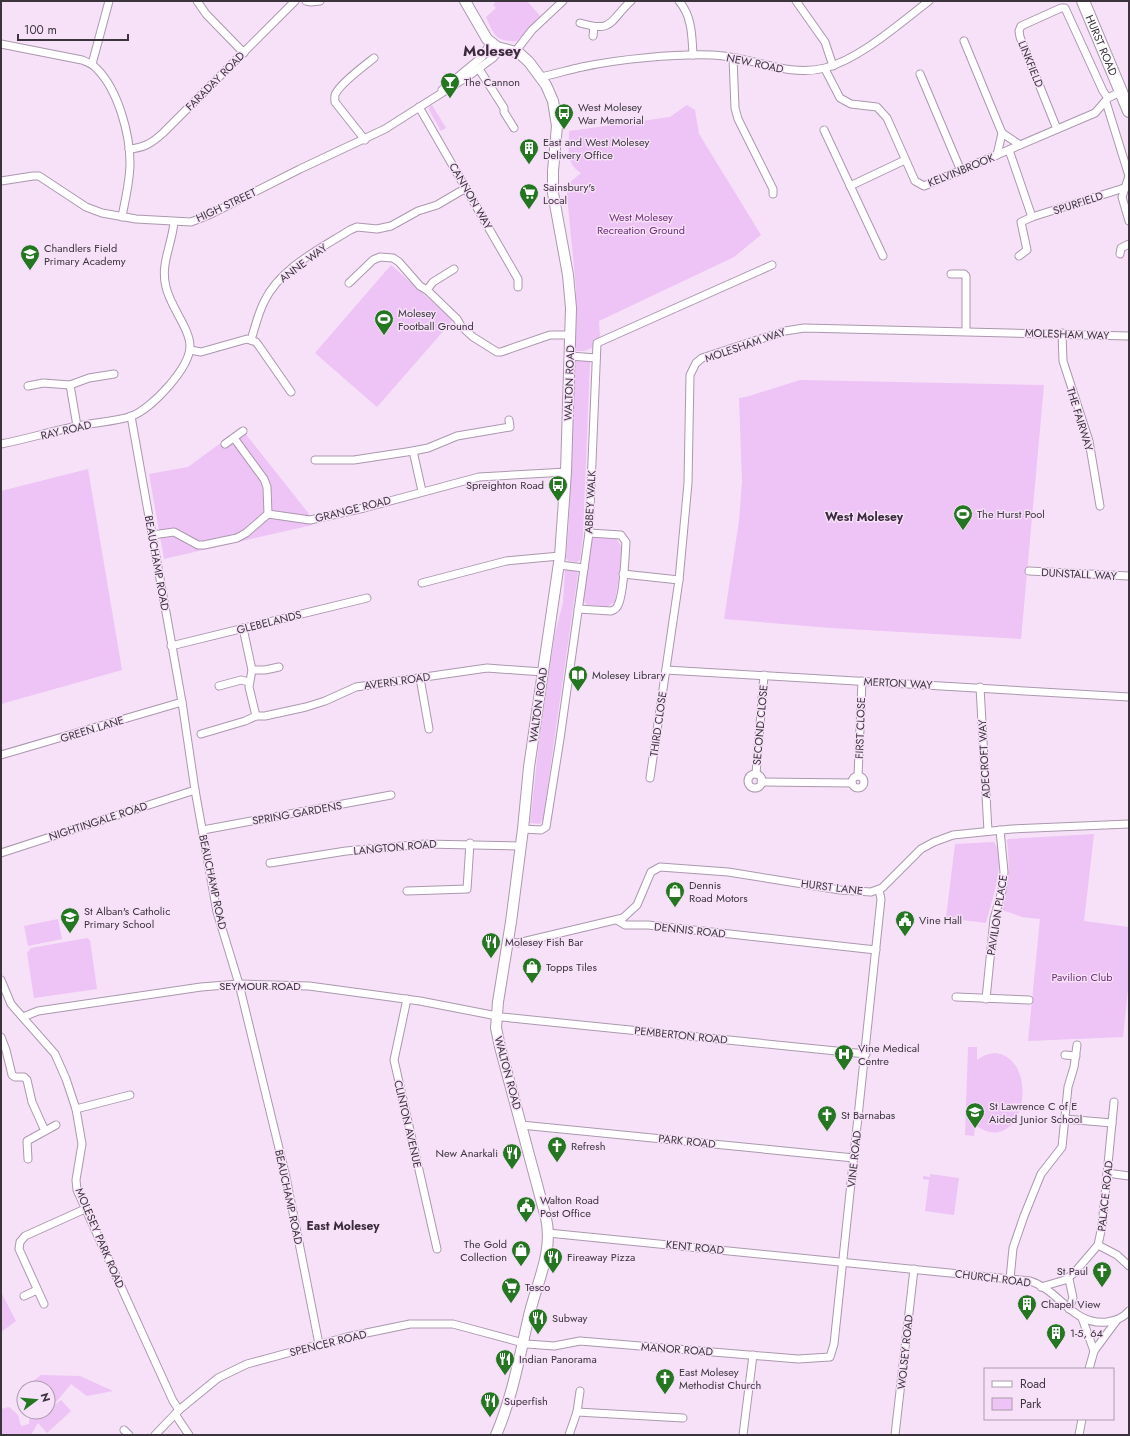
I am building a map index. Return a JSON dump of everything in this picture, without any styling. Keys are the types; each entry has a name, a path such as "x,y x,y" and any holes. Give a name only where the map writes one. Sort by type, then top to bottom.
{"main road":[{"name":"WALTON ROAD","path":"465,1 491,42 501,48 515,52 529,62 543,81 553,101 557,121 553,188 570,290 570,356 566,472 560,561 528,771 524,829 496,1016 496,1028 500,1047 546,1218 548,1233 546,1256 528,1321 508,1405 496,1435"},
{"name":"HURST ROAD","path":"1083,1 1122,91 1129,111"}],"street":[{"path":"92,64 109,1"},
{"path":"197,1 209,17 244,54"},
{"name":"FARADAY ROAD","path":"129,149 144,147 154,140 244,54 295,1"},
{"path":"306,1 320,1"},
{"path":"515,52 532,30 563,1"},
{"path":"580,23 601,28 608,25 614,21 631,1"},
{"path":"679,1 686,8 691,26 693,55"},
{"path":"796,1 825,42 833,66"},
{"name":"NEW ROAD","path":"543,81 560,73 583,67 615,62 693,55 733,58 798,72 825,68 854,57 929,1"},
{"name":"LINKFIELD","path":"1057,129 1020,37 1019,31 1021,26 1061,8 1065,8 1107,100"},
{"path":"593,36 594,27"},
{"path":"964,41 1002,133 1020,145"},
{"name":"HIGH STREET","path":"1,181 39,176 86,207 122,217 190,222 211,214 300,169 365,140 385,129 438,94 482,57 491,42"},
{"path":"1,44 70,57 92,64 108,85 120,111 129,149 129,177 122,217"},
{"name":"HIGH STREET","path":"438,94 451,88 479,69 501,48"},
{"path":"365,140 335,102 335,93 374,58"},
{"path":"733,58 735,108 738,119 773,189 773,194"},
{"name":"KELVINBROOK","path":"825,68 840,98 851,104 877,107 887,118 915,181 924,186 1095,113 1107,100 1122,91"},
{"path":"479,69 504,108 504,112 514,128"},
{"path":"920,74 961,170"},
{"path":"1107,100 1129,176 1122,197 1129,221"},
{"name":"CANNON WAY","path":"419,107 518,279 518,287"},
{"path":"824,130 883,256"},
{"path":"997,155 1002,133"},
{"path":"1009,150 1032,218 1021,222 1027,250 1019,256"},
{"path":"850,186 905,160"},
{"name":"ANNE WAY","path":"252,340 264,301 279,281 298,264 350,230 364,227 383,229 418,210 437,204 466,188"},
{"name":"SPURFIELD","path":"1032,218 1124,188"},
{"path":"132,416 146,408 163,393 180,371 190,350 189,336 168,296 163,272 174,222"},
{"path":"1120,254 1121,248 1129,244"},
{"path":"349,284 367,264 380,257 387,257 399,262 410,277 427,290 473,337 497,352 550,335 570,335"},
{"name":"ABBEY WALK","path":"524,829 543,830 546,825 588,533 597,344 772,265"},
{"path":"427,290 433,282 454,269"},
{"path":"951,274 964,274 966,276 966,331"},
{"name":"MOLESHAM WAY","path":"666,670 680,580 688,483 690,375 696,363 702,358 794,329 1062,333 1129,336"},
{"name":"THE FAIRWAY","path":"1062,333 1063,361 1089,441 1100,506"},
{"path":"190,350 201,352 247,339 252,340 259,346 290,392"},
{"path":"570,356 596,358"},
{"path":"28,386 43,383 70,385 89,378 114,374"},
{"path":"70,385 77,426"},
{"name":"RAY ROAD","path":"1,444 77,426 132,416"},
{"name":"BEAUCHAMP ROAD","path":"132,416 217,912 238,984 286,1177 319,1344"},
{"path":"315,460 354,460 428,448 457,436 510,428 509,420"},
{"path":"225,444 243,431"},
{"path":"152,535 174,532 198,544 204,545 237,538 246,533 268,514 267,487 264,479 234,438"},
{"path":"413,451 422,491"},
{"name":"GRANGE ROAD","path":"268,514 310,520 364,508 422,491 479,477 566,472"},
{"path":"578,609 611,611 616,609 619,604 623,574 626,542 624,538 621,535 588,533"},
{"path":"422,583 506,561 560,561 584,568"},
{"name":"DUNSTALL WAY","path":"1029,571 1129,576"},
{"path":"623,574 680,580"},
{"name":"GLEBELANDS","path":"172,646 367,598"},
{"path":"243,628 252,670 249,682 256,716"},
{"path":"252,670 265,670 279,667"},
{"name":"AVERN ROAD","path":"201,734 245,721 256,716 265,716 306,707 325,701 356,687 487,668 542,672"},
{"name":"MERTON WAY","path":"666,670 980,687 1129,697"},
{"name":"THIRD CLOSE","path":"650,778 666,670"},
{"name":"SECOND CLOSE","path":"756,774 764,675"},
{"path":"420,678 429,729"},
{"path":"219,686 240,680 249,682"},
{"name":"FIRST CLOSE","path":"858,776 862,681"},
{"name":"ADECROFT WAY","path":"980,687 988,831"},
{"name":"GREEN LANE","path":"1,755 182,702"},
{"path":"756,774 759,776 761,782 756,788 749,784 749,777 756,774"},
{"path":"858,776 862,777 864,780 863,787 856,788 852,783 853,779 858,776"},
{"path":"761,782 852,783"},
{"name":"NIGHTINGALE ROAD","path":"1,853 195,790"},
{"name":"SPRING GARDENS","path":"202,830 391,795"},
{"name":"HURST LANE","path":"617,920 628,914 637,905 651,872 664,866 728,872 840,890 871,892 880,890 910,858 934,842 953,835 1000,830 1129,824"},
{"name":"PAVILION PLACE","path":"986,999 994,919 1004,877 1004,860 1000,830"},
{"path":"407,891 467,889 470,843"},
{"name":"LANGTON ROAD","path":"270,863 346,851 425,844 470,843 521,846"},
{"name":"VINE ROAD","path":"830,1357 832,1354 866,1054 881,896 880,890"},
{"name":"DENNIS ROAD","path":"507,942 518,943 617,920 624,925 648,925 876,950"},
{"name":"MOLESEY PARK ROAD","path":"1,980 11,1004 55,1054 66,1079 76,1109 82,1144 76,1185 85,1209 177,1412 189,1435"},
{"name":"SEYMOUR ROAD","path":"23,1017 38,1011 200,987 238,984 309,986 407,999 496,1016"},
{"path":"956,997 1029,1000"},
{"name":"CLINTON AVENUE","path":"407,999 394,1060 437,1249"},
{"name":"PEMBERTON ROAD","path":"496,1016 866,1054"},
{"path":"1,1037 12,1075 15,1077 24,1077 27,1080 32,1102 45,1131"},
{"path":"1010,1278 1013,1248 1024,1216 1041,1174 1062,1147 1068,1087 1076,1056 1077,1045"},
{"path":"1065,1055 1076,1056"},
{"path":"76,1109 130,1095"},
{"name":"PALACE ROAD","path":"1069,1278 1098,1245 1114,1102"},
{"path":"1065,1119 1112,1123"},
{"path":"28,1159 27,1141 56,1125"},
{"name":"PARK ROAD","path":"521,1125 854,1158"},
{"path":"1107,1173 1129,1176"},
{"path":"44,1304 19,1249 20,1242 25,1236 85,1209"},
{"name":"KENT ROAD","path":"548,1233 842,1262"},
{"path":"1098,1245 1117,1256 1129,1266"},
{"name":"CHURCH ROAD","path":"842,1262 1030,1281 1042,1287 1082,1318 1096,1322 1117,1320"},
{"name":"WOLSEY ROAD","path":"895,1435 914,1269"},
{"path":"1042,1287 1069,1278 1073,1298 1069,1309"},
{"path":"24,1296 38,1290"},
{"path":"1089,1368 1094,1351 1117,1320 1129,1311"},
{"path":"1082,1318 1094,1351"},
{"name":"SPENCER ROAD","path":"155,1435 177,1412 218,1378 247,1364 319,1344 410,1324 453,1324 523,1344"},
{"name":"MANOR ROAD","path":"523,1344 554,1346 580,1341 798,1359 830,1357"},
{"path":"743,1435 753,1355"},
{"path":"569,1435 577,1412 580,1391"},
{"path":"577,1412 683,1418"},
{"path":"1079,1435 1082,1420"}],"green space":[{"path":"494,1 527,1 541,17 517,41 500,39 494,33 486,17 496,8 493,5 495,3"},
{"path":"432,105 446,128 441,131 429,110 430,106"},
{"name":"West Molesey Recreation Ground","path":"687,105 695,110 699,134 761,235 734,257 599,321 600,338 593,341 592,348 584,351 574,351 576,288 567,195 568,184 581,173 572,165 570,160 569,131 670,117"},
{"name":"Molesey Football Ground","path":"391,265 453,320 377,407 315,353"},
{"path":"587,360 590,362 583,535 580,560 577,562 568,561 566,558 569,522 574,361"},
{"path":"800,380 1044,385 1021,639 831,628 724,619 739,521 742,481 739,398"},
{"path":"241,428 309,514 312,525 164,559 149,474 188,467"},
{"path":"88,469 122,670 1,704 1,491"},
{"path":"594,536 616,538 623,549 615,602 607,607 587,605 583,600 591,539"},
{"path":"565,570 576,570 578,573 543,819 540,824 530,823 539,742 555,633 563,603"},
{"name":"Pavilion Club","path":"1094,834 1084,921 1129,927 1129,979 1123,1037 1028,1041 1040,919 1022,917 1002,910 1008,876 1007,841 1008,839"},
{"path":"994,842 998,850 999,859 997,882 986,923 946,918 955,844"},
{"path":"58,919 62,939 28,946 24,926"},
{"path":"87,938 90,940 97,989 34,998 27,953 31,948"},
{"path":"968,1047 977,1047 977,1060 990,1054 996,1053 1003,1055 1014,1064 1021,1077 1023,1093 1020,1108 1014,1122 1004,1130 991,1132 975,1125 974,1136 965,1135"},
{"path":"930,1174 959,1178 954,1215 925,1211 929,1180 923,1179 923,1176 930,1177"},
{"path":"1,1292 16,1321 1,1332"},
{"path":"41,1375 80,1376 113,1391 87,1396 71,1384 56,1402 56,1380 34,1380"},
{"path":"61,1400 71,1411 47,1433 38,1423 31,1435 1,1435 1,1409 9,1407 16,1413 16,1420 19,1420 21,1426 29,1424 29,1420 56,1420 56,1404"}],"place":[{"name":"The Cannon","path":"450,99"},
{"name":"West Molesey War Memorial","path":"564,130"},
{"name":"East and West Molesey Delivery Office","path":"529,165"},
{"name":"Sainsbury's Local","path":"529,210"},
{"name":"Chandlers Field Primary Academy","path":"30,271"},
{"name":"Molesey Football Ground","path":"384,336"},
{"name":"Spreighton Road","path":"558,502"},
{"name":"The Hurst Pool","path":"963,531"},
{"name":"Molesey Library","path":"578,692"},
{"name":"Dennis Road Motors","path":"675,908"},
{"name":"St Alban's Catholic Primary School","path":"70,934"},
{"name":"Vine Hall","path":"905,937"},
{"name":"Molesey Fish Bar","path":"491,959"},
{"name":"Topps Tiles","path":"532,984"},
{"name":"Vine Medical Centre","path":"844,1071"},
{"name":"St Lawrence C of E Aided Junior School","path":"975,1129"},
{"name":"St Barnabas","path":"827,1132"},
{"name":"Refresh","path":"557,1163"},
{"name":"New Anarkali","path":"512,1170"},
{"name":"Walton Road Post Office","path":"526,1223"},
{"name":"The Gold Collection","path":"521,1267"},
{"name":"Fireaway Pizza","path":"553,1274"},
{"name":"St Paul","path":"1102,1288"},
{"name":"Tesco","path":"511,1304"},
{"name":"Chapel View","path":"1027,1321"},
{"name":"Subway","path":"538,1335"},
{"name":"1-5, 64","path":"1056,1350"},
{"name":"Indian Panorama","path":"505,1376"},
{"name":"East Molesey Methodist Church","path":"665,1395"},
{"name":"Superfish","path":"490,1418"}],"district":[{"name":"Molesey","path":"492,51"},
{"name":"West Molesey","path":"864,517"},
{"name":"East Molesey","path":"343,1226"}]}
